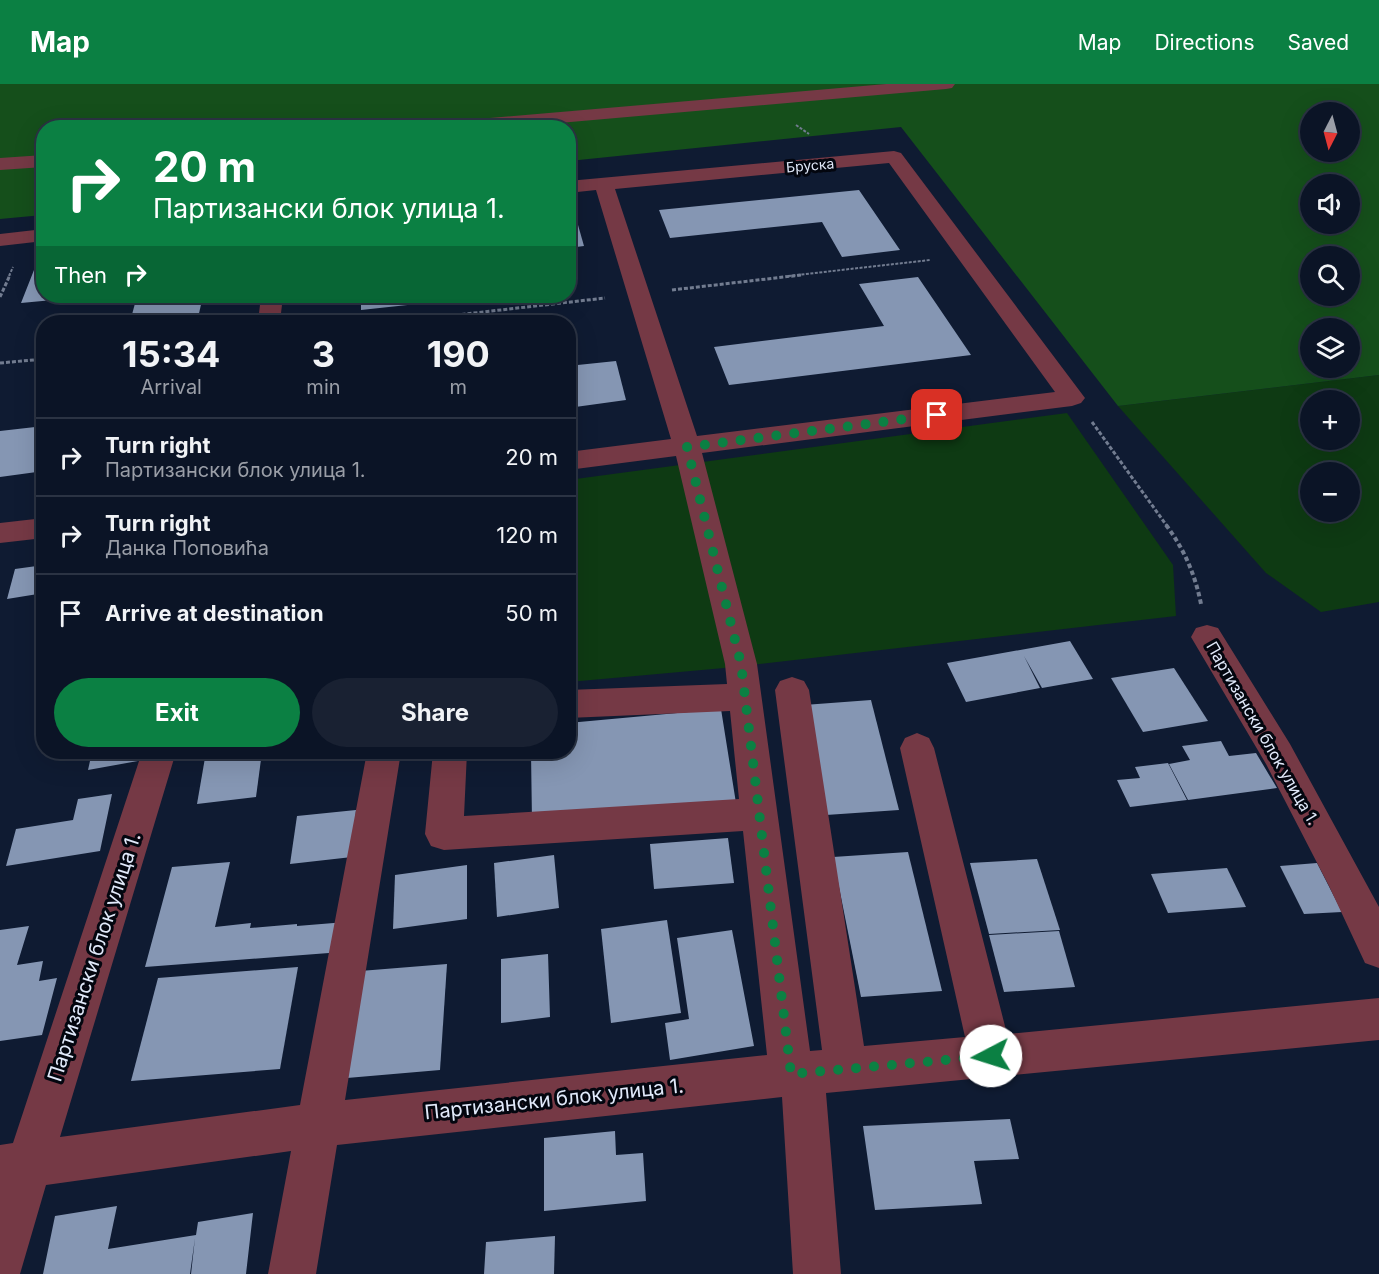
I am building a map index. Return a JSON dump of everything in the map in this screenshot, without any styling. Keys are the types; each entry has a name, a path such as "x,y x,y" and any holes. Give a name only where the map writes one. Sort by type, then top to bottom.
{"street":[{"path":"525,120 946,84"},
{"name":"Бруска","path":"576,186 894,157 966,255"},
{"path":"0,164 36,162"},
{"path":"604,184 687,447 741,664 759,814 813,1072"},
{"path":"0,240 36,236"},
{"path":"576,460 1072,398 966,255"},
{"path":"0,533 36,529"},
{"name":"Партизански блок улица 1.","path":"1207,637 1278,754 1343,874 1379,949"},
{"path":"792,690 813,1072 817,1274"},
{"path":"576,704 745,697"},
{"path":"917,748 991,1056"},
{"name":"Партизански блок улица 1.","path":"157,759 14,1166 318,1125 813,1072 1379,1019"},
{"path":"292,1274 383,759"},
{"path":"449,759 444,834 759,814"},
{"path":"0,1264 14,1166"}],"path":[{"path":"576,301 966,255"},
{"path":"457,315 561,303"},
{"path":"0,363 36,360"},
{"name":"Партизански блок улица 1.","path":"1072,398 1182,548 1197,584 1207,637"}],"green space":[{"path":"0,84 1379,84 1379,375 1360,377 1360,318 1300,318 1300,378 1354,378 1118,406 901,127 576,160 576,120 36,120 36,216 0,219"},
{"path":"1379,375 1379,602 1321,612 1266,573 1118,406"},
{"path":"1067,413 1173,565 1176,616 724,668 576,681 576,479"}],"building":[{"path":"859,190 900,250 842,257 822,222 670,238 659,210"},
{"path":"576,218 584,246 576,247"},
{"path":"34,270 36,270 36,302 21,303"},
{"path":"918,277 971,355 729,385 714,347 884,326 859,284"},
{"path":"135,303 201,303 199,315 132,315"},
{"path":"361,303 426,303 361,310"},
{"path":"616,361 626,400 576,407 576,365"},
{"path":"36,427 36,472 0,477 0,431"},
{"path":"36,566 36,594 7,599 15,569"},
{"path":"1070,641 1093,679 1042,688 1024,656 1040,688 966,702 947,663"},
{"path":"1174,668 1208,721 1143,732 1111,678"},
{"path":"871,700 899,810 826,815 804,705"},
{"path":"721,709 736,803 532,822 531,759 576,759 576,722"},
{"path":"1221,741 1229,756 1256,753 1277,788 1188,800 1169,764 1190,760 1182,746"},
{"path":"90,759 149,759 88,770"},
{"path":"205,759 261,759 256,797 197,804"},
{"path":"1168,763 1187,800 1130,807 1117,780 1140,778 1135,767"},
{"path":"112,794 100,851 6,866 16,829 73,820 78,799"},
{"path":"356,810 352,857 290,864 297,816"},
{"path":"728,838 734,883 654,889 650,844"},
{"path":"908,852 942,991 861,997 833,857"},
{"path":"554,855 559,908 497,917 494,863"},
{"path":"1037,859 1060,930 989,934 970,863"},
{"path":"230,862 215,927 251,923 250,928 346,922 342,952 145,967 172,867"},
{"path":"1317,863 1342,912 1304,914 1280,866"},
{"path":"467,865 467,919 393,929 395,875"},
{"path":"1227,868 1246,907 1168,913 1151,874"},
{"path":"667,920 681,1013 611,1023 601,929"},
{"path":"29,926 17,965 43,961 39,981 57,978 42,1035 0,1041 0,930"},
{"path":"732,930 754,1046 670,1060 665,1023 689,1019 677,938"},
{"path":"1059,931 1075,987 1004,992 989,935"},
{"path":"548,954 550,1017 501,1023 501,959"},
{"path":"447,964 440,1070 347,1078 360,971"},
{"path":"298,967 280,1069 131,1081 158,978"},
{"path":"1010,1119 1019,1159 974,1161 982,1204 875,1210 863,1126"},
{"path":"615,1131 616,1155 643,1153 646,1201 544,1211 544,1138"},
{"path":"117,1206 108,1249 196,1235 198,1222 253,1213 246,1274 191,1274 195,1238 190,1274 43,1274 55,1216"},
{"path":"555,1236 554,1274 484,1274 486,1242"}],"route":[{"path":"937,415 687,447 741,664 791,1074 991,1056"}]}
